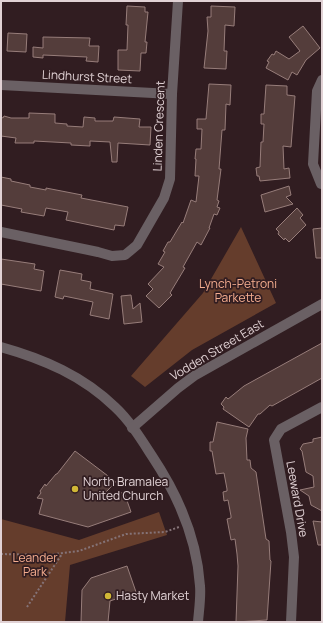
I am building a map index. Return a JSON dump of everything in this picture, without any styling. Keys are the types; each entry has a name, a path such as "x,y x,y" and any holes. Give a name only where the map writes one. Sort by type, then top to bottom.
{"street":[{"name":"Linden Crescent","path":"1,232 112,256 125,255 137,245 164,198 170,179 172,94 178,1"},
{"path":"321,184 313,164 317,91 322,80"},
{"name":"Lindhurst Street","path":"1,85 172,94"},
{"name":"Vodden Street East","path":"132,428 194,376 322,304"},
{"path":"1,347 33,356 64,370 101,395 115,407 132,428 165,476 176,496 188,525 196,558 200,586 198,622"},
{"name":"Leeward Drive","path":"292,622 294,557 291,532 274,440 281,429 322,407"}],"path":[{"path":"1,554 47,555 79,551 126,534 165,532 188,525"},
{"path":"27,607 62,553"}],"green space":[{"name":"Lynch-Petroni Parkette","path":"241,227 276,303 192,350 145,387 131,376 203,293"},
{"name":"Leander Park","path":"159,512 167,535 70,565 65,622 1,622 1,519 79,540"}],"building":[{"path":"127,6 145,7 145,12 148,12 145,42 147,42 146,53 141,53 140,71 118,70 118,50 127,50"},
{"path":"211,6 235,7 234,26 225,25 224,51 227,51 226,69 204,68 208,31 207,17 211,17"},
{"path":"303,26 320,48 306,60 297,75 292,72 288,80 266,68 269,62 267,61 276,51 289,59 300,51 289,37"},
{"path":"8,33 27,34 26,52 7,51"},
{"path":"43,37 90,38 89,46 99,46 98,62 86,61 87,57 43,55 43,58 33,57 33,47 43,48"},
{"path":"209,84 231,85 230,105 226,104 225,130 222,130 219,169 221,169 217,200 219,201 217,207 220,208 217,215 214,214 210,228 201,245 197,242 183,267 185,268 170,293 172,295 159,308 146,296 153,289 148,284 164,267 158,264 165,252 163,251 182,222 183,223 191,200 196,202 199,176 195,176 195,159 196,149 201,149 202,129 197,129 197,119 206,119"},
{"path":"266,85 287,86 287,95 295,96 291,147 283,146 284,169 289,168 290,178 260,181 259,176 257,176 256,168 260,167 261,142 263,142 264,124 261,124 261,114 264,114"},
{"path":"29,113 55,114 55,123 67,124 67,126 83,127 84,117 95,118 95,121 113,121 114,117 140,119 139,127 151,127 150,145 118,143 117,162 112,162 110,142 90,141 90,146 71,145 71,143 34,141 34,143 15,143 16,138 1,136 1,117 29,118"},
{"path":"1,177 30,185 30,187 46,190 46,188 82,195 81,198 128,207 124,226 115,225 114,230 66,220 68,212 46,208 44,216 21,212 22,209 1,205"},
{"path":"289,186 291,195 286,197 293,204 265,212 261,195"},
{"path":"297,208 303,215 300,218 306,225 289,242 285,238 284,240 278,234 279,232 276,229"},
{"path":"322,228 322,258 316,258 313,229"},
{"path":"1,259 35,264 34,269 44,271 41,291 1,284"},
{"path":"60,270 82,274 81,280 91,282 90,289 113,294 109,319 90,315 93,302 64,296 63,299 55,297"},
{"path":"131,295 133,309 140,303 142,322 124,324 121,296"},
{"path":"322,343 322,378 272,406 270,405 258,414 249,427 223,409 224,407 221,404 226,397 228,399 244,386"},
{"path":"217,422 248,429 246,438 247,460 250,460 251,468 256,472 266,539 269,541 271,561 267,620 236,622 238,566 235,539 231,540 227,519 231,518 228,500 224,501 223,492 227,491 227,489 224,473 216,474 212,451 210,451 210,442 213,442"},
{"path":"322,437 322,511 311,505 309,496 300,490 314,487 313,476 306,472 302,451 300,449 303,444 313,442 313,439"},
{"name":"North Bramalea United Church","path":"75,451 116,482 97,501 124,492 131,512 88,527 39,514 43,499 37,498 41,493 40,491 45,484 46,486 57,474"},
{"path":"313,521 322,522 322,545 318,545"},
{"path":"127,566 136,592 110,601 108,622 81,622 82,590 91,578"}],"place":[{"name":"North Bramalea United Church","path":"75,489"},
{"name":"Hasty Market","path":"108,596"}]}
